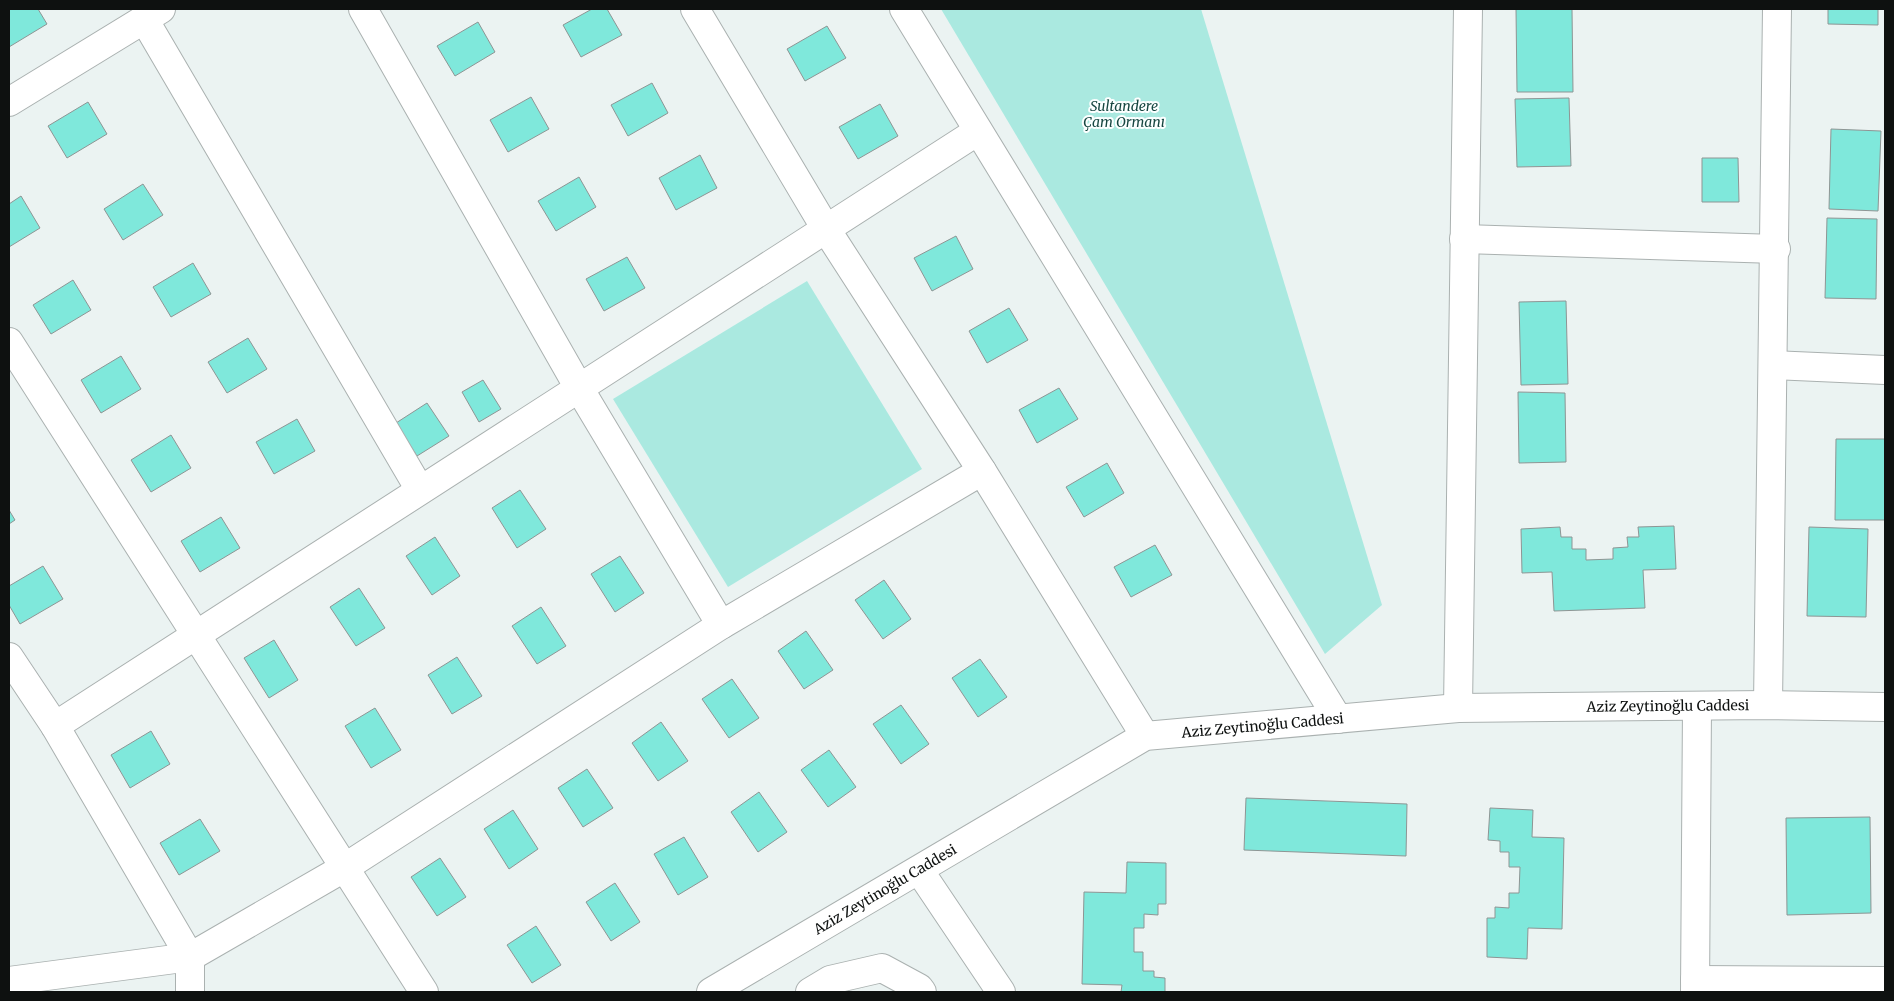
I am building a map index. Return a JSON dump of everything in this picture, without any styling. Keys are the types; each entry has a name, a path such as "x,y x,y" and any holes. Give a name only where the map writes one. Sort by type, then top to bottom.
{"street":[{"path":"363,9 579,388 721,626"},
{"path":"695,9 826,229 982,471 1145,736"},
{"path":"904,9 1338,719"},
{"path":"1458,708 1468,9"},
{"path":"1768,705 1776,249 1777,9"},
{"path":"9,102 153,14 420,490"},
{"path":"55,726 978,131"},
{"path":"1464,239 1776,249"},
{"path":"9,342 424,992"},
{"path":"1774,365 1885,370"},
{"path":"22,984 190,957 344,868 721,626 982,471"},
{"path":"9,657 55,726 190,957 190,992"},
{"name":"Aziz Zeytinoğlu Caddesi","path":"711,992 1145,736 1458,708 1768,705 1885,707"},
{"path":"1697,706 1695,986 1885,981"},
{"path":"919,870 1000,992"},
{"path":"810,992 830,980 882,968 919,988 922,992"}],"green space":[{"name":"Sultandere Çam Ormanı","path":"941,9 1201,9 1382,605 1325,654"},
{"path":"807,281 922,469 728,587 613,399"}],"building":[{"path":"9,9 38,9 47,24 9,47"},
{"path":"592,9 607,9 622,35 581,57 563,25"},
{"path":"1516,9 1572,9 1573,92 1517,92"},
{"path":"1828,9 1878,9 1878,25 1828,24"},
{"path":"478,22 495,52 455,76 437,46"},
{"path":"827,26 846,58 805,81 787,49"},
{"path":"652,83 668,113 628,136 611,105"},
{"path":"531,97 549,129 508,152 490,120"},
{"path":"1569,98 1571,166 1517,167 1515,99"},
{"path":"88,102 107,134 67,158 48,126"},
{"path":"880,104 898,136 858,159 839,127"},
{"path":"1831,129 1881,131 1878,211 1829,209"},
{"path":"700,155 717,188 676,210 659,178"},
{"path":"1702,158 1738,158 1739,202 1702,202"},
{"path":"579,177 596,207 556,231 538,201"},
{"path":"143,184 163,215 123,240 104,209"},
{"path":"21,196 40,228 9,247 9,204"},
{"path":"1827,218 1877,219 1876,299 1825,298"},
{"path":"956,236 973,269 932,291 914,258"},
{"path":"627,257 645,288 604,311 586,279"},
{"path":"193,263 211,294 171,317 153,287"},
{"path":"73,280 91,310 51,334 33,305"},
{"path":"1566,301 1568,384 1521,385 1519,302"},
{"path":"1009,308 1028,340 987,363 969,331"},
{"path":"248,338 267,369 227,393 208,362"},
{"path":"121,356 141,389 101,413 81,380"},
{"path":"483,380 501,409 479,422 462,392"},
{"path":"1059,388 1078,419 1037,443 1019,410"},
{"path":"1518,392 1565,393 1566,462 1519,463"},
{"path":"427,403 449,436 417,456 396,423"},
{"path":"297,419 315,451 274,474 256,442"},
{"path":"171,435 191,468 151,492 131,460"},
{"path":"1836,439 1885,439 1885,520 1835,520"},
{"path":"1107,463 1124,493 1084,517 1066,487"},
{"path":"520,490 546,529 517,548 492,508"},
{"path":"9,510 15,520 9,524"},
{"path":"221,517 240,548 200,572 181,541"},
{"path":"1674,526 1676,569 1643,570 1645,608 1554,611 1552,572 1522,573 1521,529 1560,527 1561,537 1572,537 1572,549 1586,549 1586,560 1613,559 1613,548 1628,547 1627,537 1639,537 1638,527"},
{"path":"1809,527 1868,529 1866,617 1807,616"},
{"path":"435,537 460,576 432,595 406,556"},
{"path":"1155,545 1172,575 1131,597 1114,567"},
{"path":"620,556 644,593 615,612 591,574"},
{"path":"43,566 63,599 20,624 9,605 9,586"},
{"path":"884,580 911,619 883,639 855,600"},
{"path":"359,588 385,628 356,646 330,607"},
{"path":"541,607 566,646 537,664 512,626"},
{"path":"806,631 833,670 804,689 778,651"},
{"path":"274,640 298,680 269,698 244,658"},
{"path":"457,657 482,696 452,714 428,675"},
{"path":"980,659 1007,697 978,717 952,678"},
{"path":"732,679 759,718 729,738 702,699"},
{"path":"901,705 929,744 901,764 873,724"},
{"path":"375,708 401,750 371,768 345,726"},
{"path":"661,722 688,761 658,781 632,743"},
{"path":"151,731 170,764 130,788 111,755"},
{"path":"829,750 856,787 828,807 801,770"},
{"path":"587,769 613,808 583,827 558,788"},
{"path":"759,792 787,832 758,852 731,812"},
{"path":"1246,798 1407,804 1406,856 1244,850"},
{"path":"1490,808 1533,810 1532,837 1564,838 1562,929 1528,928 1527,959 1487,957 1487,918 1495,918 1495,907 1509,908 1509,893 1519,893 1520,867 1509,867 1509,852 1500,852 1500,841 1488,840"},
{"path":"513,810 538,849 509,869 484,829"},
{"path":"1870,817 1871,913 1787,915 1786,818"},
{"path":"200,819 220,851 179,875 160,843"},
{"path":"684,837 708,877 678,895 654,854"},
{"path":"440,858 466,897 437,916 411,877"},
{"path":"1127,862 1166,863 1166,904 1158,904 1158,915 1144,914 1144,928 1134,928 1134,952 1143,952 1143,971 1154,971 1154,977 1165,978 1165,992 1121,992 1122,985 1082,984 1084,892 1126,893"},
{"path":"615,883 640,922 611,941 586,902"},
{"path":"536,926 561,965 532,983 507,945"}]}
